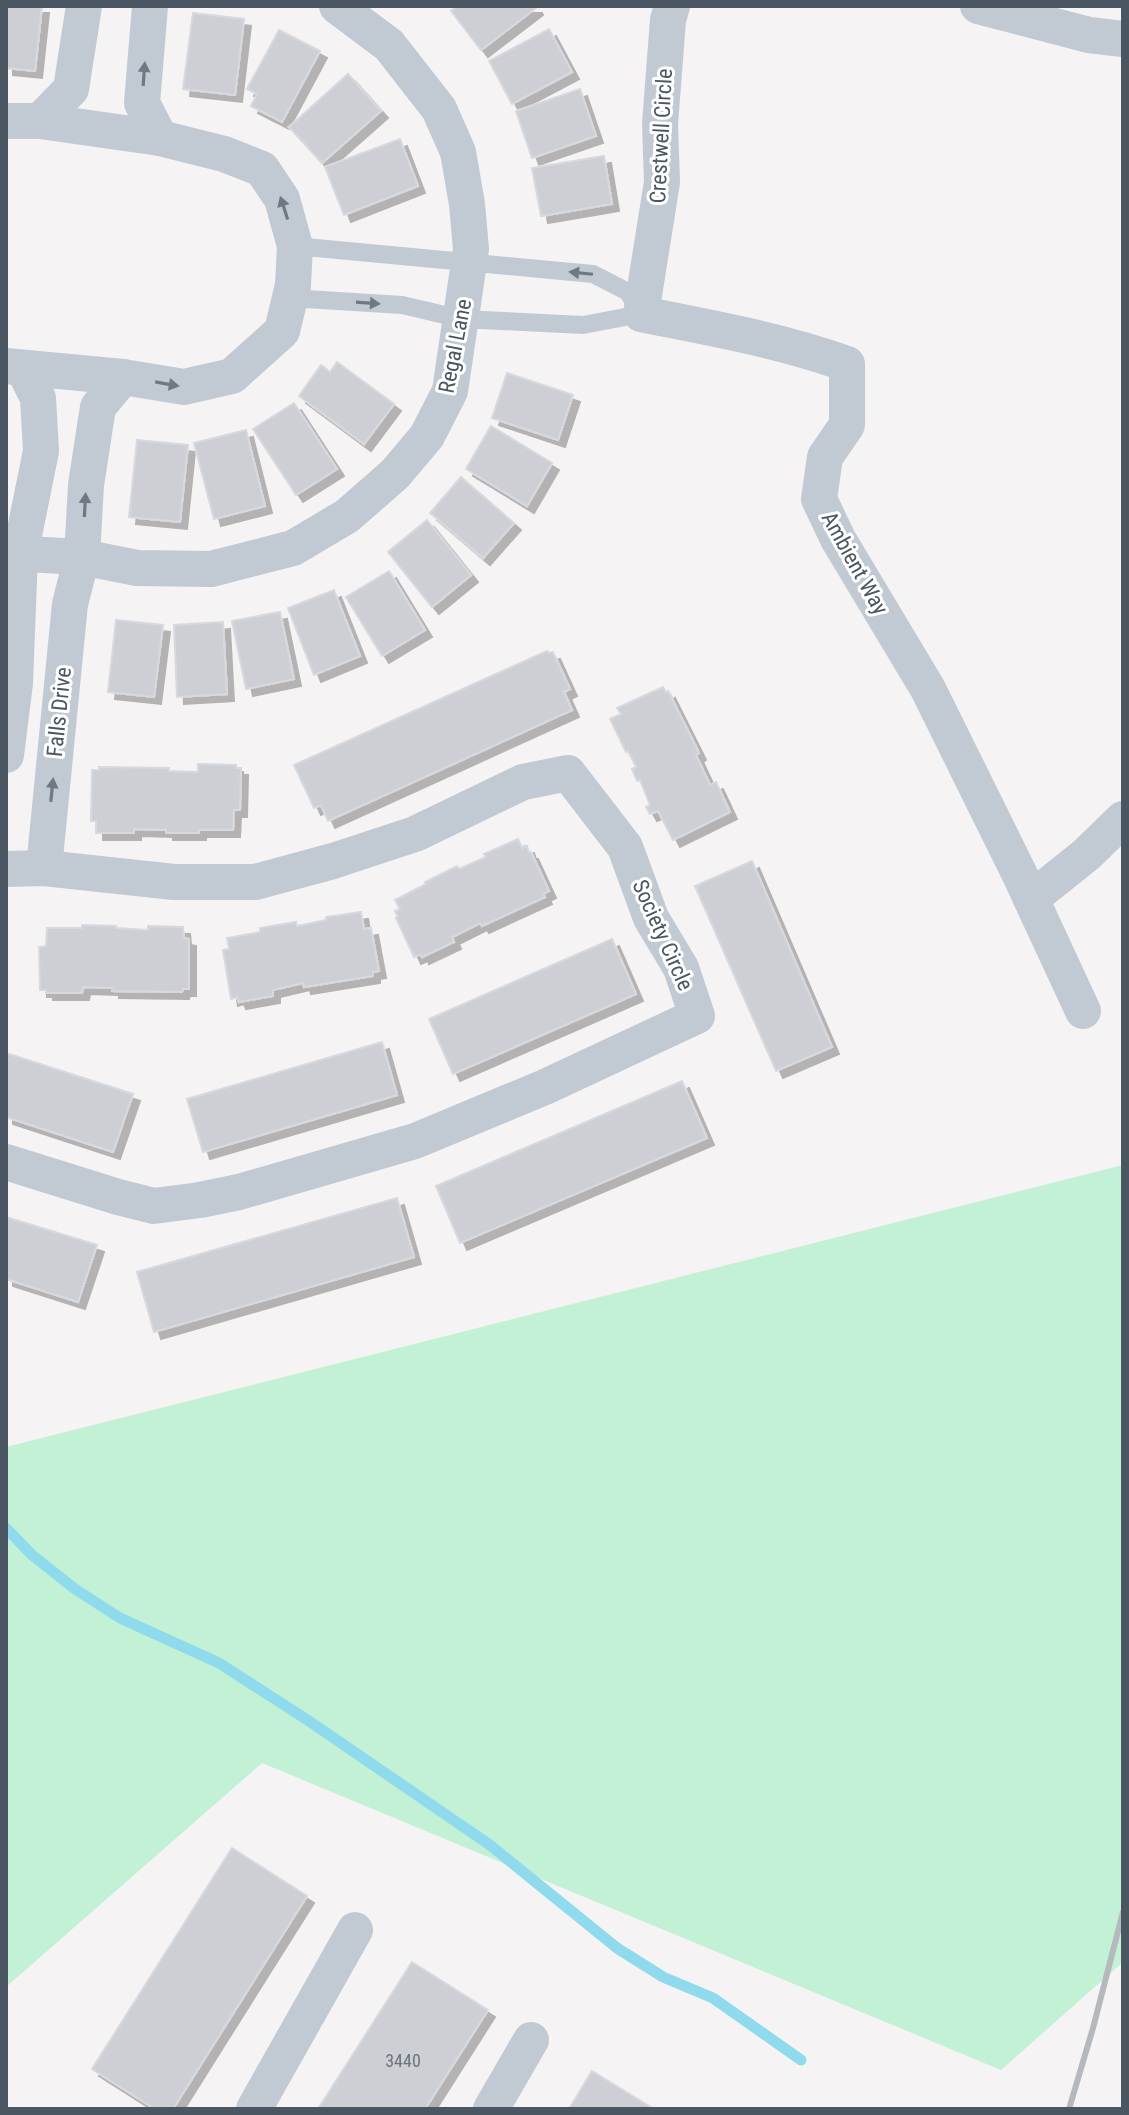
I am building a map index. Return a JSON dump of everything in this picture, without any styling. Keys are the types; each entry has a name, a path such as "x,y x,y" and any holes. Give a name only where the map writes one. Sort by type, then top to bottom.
{"street":[{"path":"23,121 71,89 84,6"},
{"path":"150,6 142,103 160,138"},
{"name":"Regal Lane","path":"82,557 137,568 211,569 293,548 347,516 395,474 427,436 450,391 471,249 458,152 439,109 389,45 337,6"},
{"name":"Crestwell Circle","path":"641,314 662,182 660,124 668,20 672,6"},
{"path":"978,6 1089,35 1123,39"},
{"path":"14,367 123,377 184,387 232,376 282,331 293,285 295,246 282,199 262,169 224,154 160,138 23,121"},
{"name":"Ambient Way","path":"641,314 803,348 847,364 847,425 825,457 819,499 838,539 928,689 1083,1011"},
{"path":"6,755 15,683 13,554 41,451 38,398 14,367"},
{"name":"Falls Drive","path":"44,868 70,604 82,557 86,485 98,407 123,377"},
{"path":"13,554 82,557"},
{"name":"Society Circle","path":"6,869 44,868 174,882 255,882 415,834 523,782 568,773 625,847 651,918 681,968 697,1016 545,1087 415,1141 226,1194 154,1206 6,1162"},
{"path":"1031,899 1087,854 1123,819"},
{"path":"254,2109 355,1930"},
{"path":"491,2109 531,2040"}],"lane":[{"path":"295,246 593,274 628,292 641,314"},
{"name":"Ambient Way","path":"290,298 402,305 462,319 583,325 641,314"}],"green space":[{"path":"1123,1165 1123,1962 1001,2070 262,1763 6,1987 6,1447"}],"building":[{"path":"6,6 42,6 35,71 6,68"},
{"path":"458,6 536,8 481,50 451,11"},
{"path":"193,13 244,19 235,95 183,89"},
{"path":"549,29 572,72 512,104 489,61"},
{"path":"279,30 320,51 282,122 251,106 257,94 247,89"},
{"path":"348,74 381,111 322,163 289,127"},
{"path":"580,89 596,136 532,158 516,111"},
{"path":"400,139 418,186 344,215 325,167"},
{"path":"604,156 612,204 541,216 532,168"},
{"path":"337,362 394,404 364,444 299,396 321,365 330,372"},
{"path":"507,373 573,395 558,440 492,418"},
{"path":"294,403 337,469 296,495 253,429"},
{"path":"491,426 552,463 527,506 466,469"},
{"path":"246,430 265,506 214,519 194,443"},
{"path":"137,440 188,445 180,522 129,517"},
{"path":"461,477 514,523 483,558 430,513"},
{"path":"427,520 471,575 432,607 388,552"},
{"path":"389,571 425,630 382,656 346,597"},
{"path":"334,590 360,656 314,675 288,608"},
{"path":"280,612 294,679 246,689 232,621"},
{"path":"116,620 163,625 154,697 108,692"},
{"path":"223,622 227,694 177,697 174,625"},
{"path":"547,651 553,652 570,689 564,692 572,710 328,821 321,805 314,808 294,765"},
{"path":"663,687 666,693 668,691 699,753 696,755 710,785 716,782 730,812 673,840 658,811 650,814 646,807 650,805 632,769 636,767 610,719 621,714 617,708"},
{"path":"198,764 236,765 236,768 241,768 240,810 234,810 233,830 166,833 166,830 134,829 134,833 96,833 96,821 91,821 92,770 99,770 99,767 169,768 169,771 198,772"},
{"path":"518,839 522,848 527,846 531,852 549,891 543,894 545,897 482,926 480,923 452,937 454,942 422,957 421,954 414,957 396,918 395,911 400,909 395,900 457,866 459,869"},
{"path":"752,861 832,1047 776,1071 695,886"},
{"path":"361,912 364,929 371,928 379,971 373,972 373,976 304,987 303,983 273,990 273,996 239,1002 237,997 231,999 223,950 229,949 227,938 260,932 260,928 296,922 297,926 326,920 326,917"},
{"path":"82,925 148,930 148,926 183,927 184,938 189,939 189,989 182,992 112,991 112,988 83,987 82,993 46,993 46,990 40,990 39,947 46,946 47,928 82,928"},
{"path":"612,939 636,994 453,1074 429,1019"},
{"path":"382,1042 397,1095 203,1152 187,1099"},
{"path":"6,1053 133,1094 113,1152 6,1117"},
{"path":"682,1081 707,1138 460,1243 436,1186"},
{"path":"397,1198 414,1257 154,1332 137,1272"},
{"path":"6,1217 97,1245 78,1302 6,1279"},
{"path":"232,1848 307,1896 173,2109 155,2109 92,2069"},
{"path":"412,1962 488,2010 425,2109 318,2109"},
{"path":"592,2071 654,2109 569,2109"}],"waterway":[{"path":"6,1528 32,1555 75,1589 120,1618 219,1663 309,1721 490,1845 617,1948 663,1977 713,1998 801,2060"}],"railway":[{"path":"1069,2109 1123,1912"}]}
